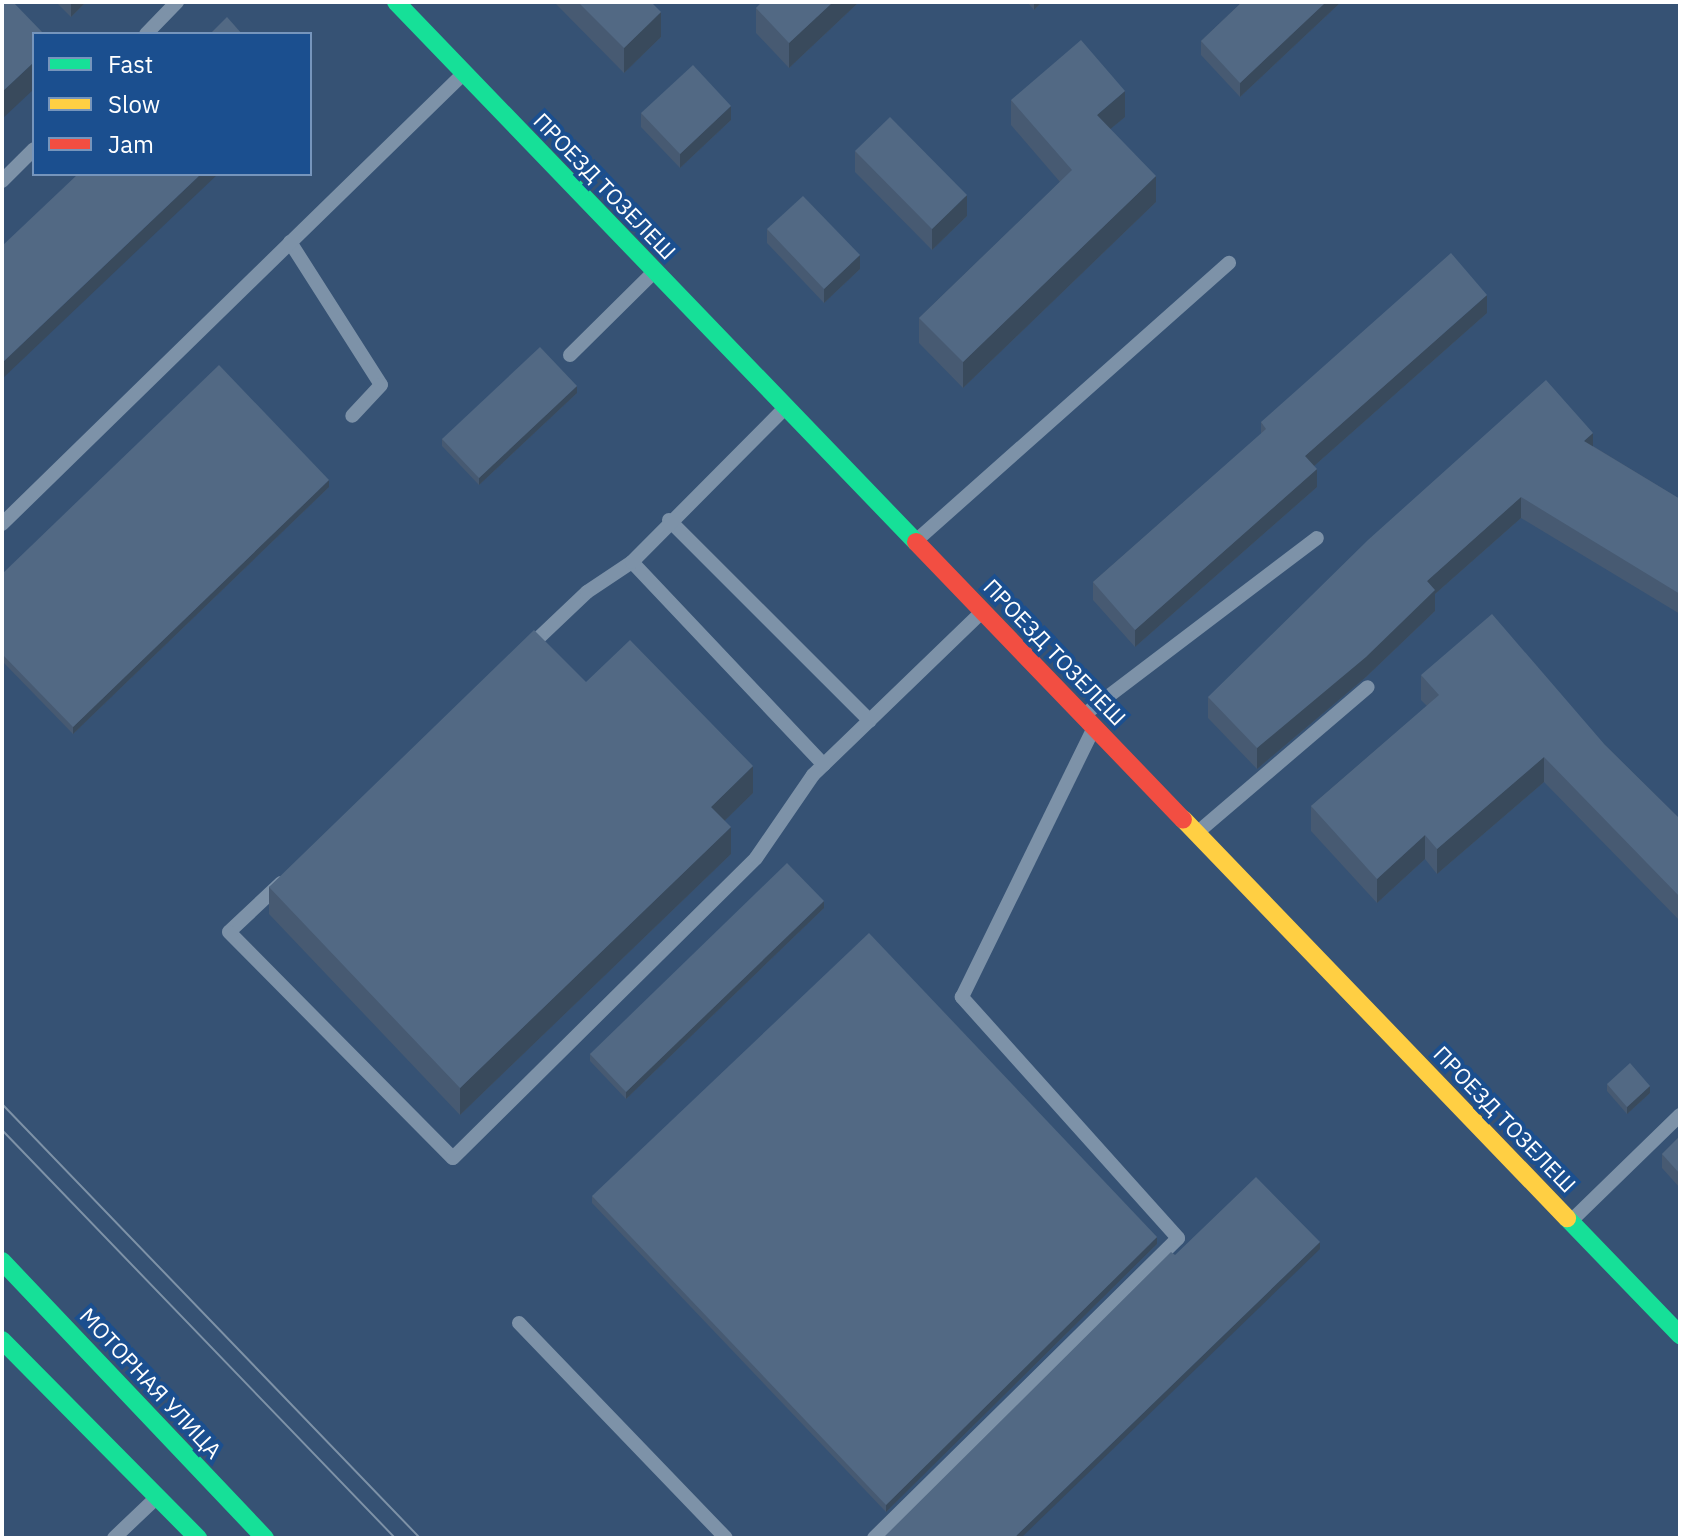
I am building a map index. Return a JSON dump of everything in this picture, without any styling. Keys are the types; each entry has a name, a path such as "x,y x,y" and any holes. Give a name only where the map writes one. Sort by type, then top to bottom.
{"street":[{"name":"ПРОЕЗД ТОЗЕЛЕШ","path":"396,2 1680,1335"},
{"name":"МОТОРНАЯ УЛИЦА","path":"2,1261 19,1313 265,1538"},
{"path":"2,1340 198,1538"}],"lane":[{"path":"148,32 177,2"},
{"path":"2,524 463,73"},
{"path":"2,181 32,151"},
{"path":"290,242 381,385 352,416"},
{"path":"915,542 1229,263"},
{"path":"570,355 654,272"},
{"path":"517,658 587,592 632,562 669,520 786,408"},
{"path":"669,520 870,721"},
{"path":"874,1538 1178,1238 962,997 1088,721 1317,538"},
{"path":"632,562 824,765"},
{"path":"298,866 229,932 453,1158 756,858 824,765 983,612"},
{"path":"1196,833 1368,687"},
{"path":"1571,1222 1680,1115"},
{"path":"519,1323 726,1538"},
{"path":"114,1538 158,1496"}],"building":[{"path":"2,2 13,2 42,32 32,32 32,64 2,92"},
{"path":"578,2 651,2 661,12 624,48"},
{"path":"762,2 833,2 789,43 756,8"},
{"path":"1242,2 1326,2 1240,83 1201,41"},
{"path":"227,17 240,32 212,32"},
{"path":"1081,40 1125,91 1097,115 1156,176 963,362 919,318 1072,170 1011,100"},
{"path":"693,65 731,106 680,154 641,113"},
{"path":"890,117 967,195 932,229 855,151"},
{"path":"76,176 199,176 2,363 2,246"},
{"path":"803,196 860,255 824,289 767,229"},
{"path":"1451,253 1487,295 1305,456 1317,469 1135,630 1093,582 1266,429 1261,422"},
{"path":"540,347 577,386 479,478 442,439"},
{"path":"219,365 329,480 73,727 2,654 2,574"},
{"path":"1546,380 1593,433 1584,441 1680,499 1680,594 1521,497 1427,581 1435,590 1366,657 1257,748 1208,697 1368,540"},
{"path":"1492,614 1605,745 1680,819 1680,897 1544,757 1437,849 1425,835 1377,879 1311,806 1439,695 1421,675"},
{"path":"534,630 586,682 630,640 753,766 711,807 731,827 460,1088 269,887"},
{"path":"787,863 824,901 626,1092 590,1054"},
{"path":"869,933 1157,1237 886,1505 592,1196"},
{"path":"1630,1063 1650,1086 1627,1107 1607,1084"},
{"path":"1680,1136 1680,1174 1662,1154"},
{"path":"1256,1177 1320,1242 1014,1538 883,1538 1171,1252 1175,1255"}],"tram line":[{"path":"2,1104 420,1538"},
{"path":"2,1130 395,1538"}],"traffic: fast":[{"path":"396,2 916,542"},
{"path":"1567,1218 1680,1335"},
{"path":"2,1261 265,1538"},
{"path":"2,1340 198,1538"}],"traffic: slow":[{"path":"1183,819 1567,1218"}],"traffic: jam":[{"path":"916,542 1183,819"}]}
